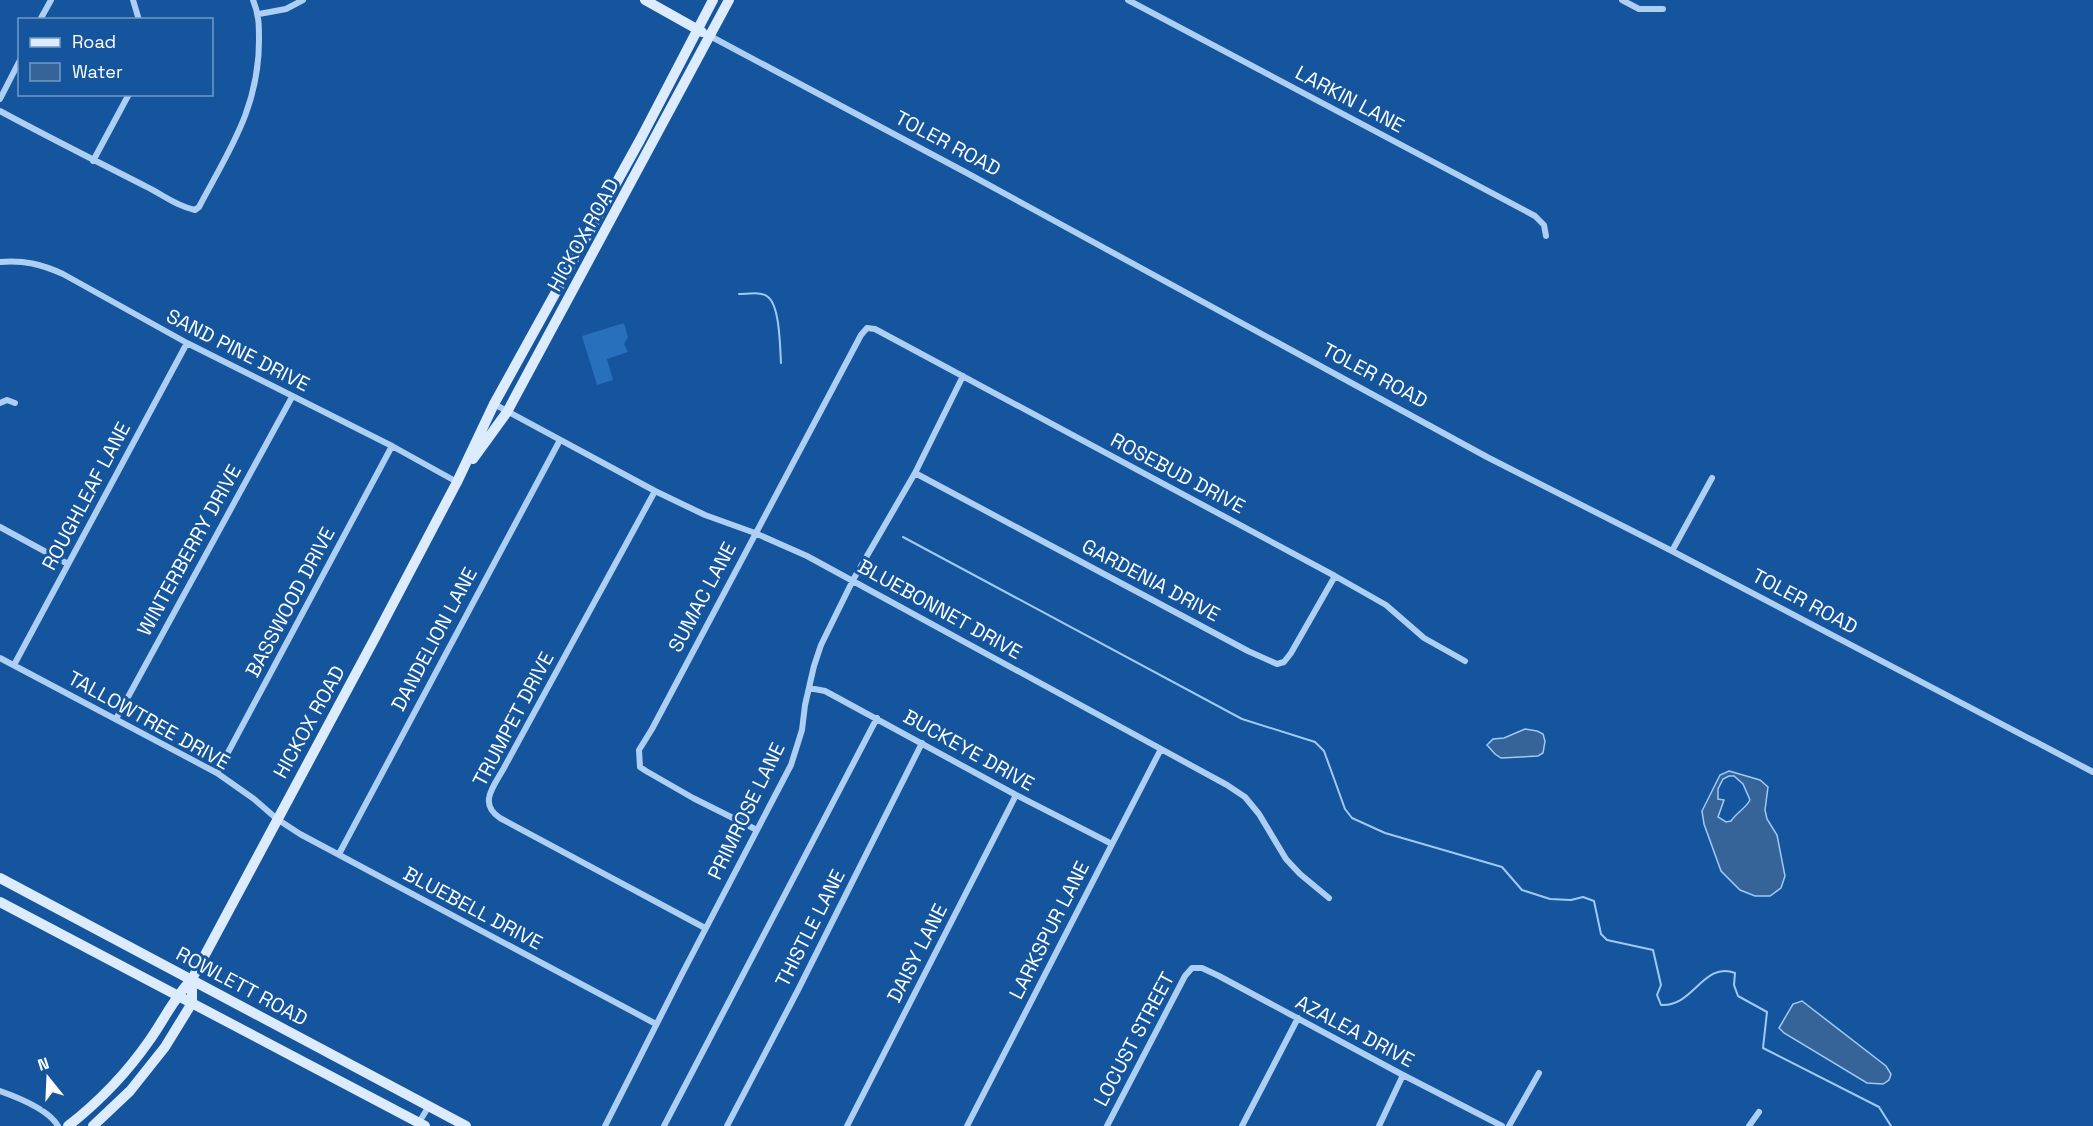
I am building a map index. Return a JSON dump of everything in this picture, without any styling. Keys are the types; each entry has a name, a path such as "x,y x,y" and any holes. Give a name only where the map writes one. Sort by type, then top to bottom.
{"street":[{"path":"41,18 51,0"},
{"path":"133,0 138,18"},
{"path":"0,111 185,208 195,210 199,207 240,131 251,103 257,77 259,14 253,0"},
{"path":"259,14 286,9 303,0"},
{"name":"TOLER ROAD","path":"645,0 1487,457 1672,551 2093,772"},
{"name":"HICKOX ROAD","path":"68,1126 108,1092 126,1072 151,1039 177,995 192,980 457,482 494,404 713,0"},
{"name":"HICKOX ROAD","path":"457,482 507,412 729,0"},
{"name":"LARKIN LANE","path":"1128,0 1535,216 1544,225 1546,236"},
{"path":"1622,0 1639,9 1663,9"},
{"path":"0,99 18,64"},
{"path":"93,160 128,96"},
{"path":"597,216 610,223"},
{"path":"558,320 552,312 552,306 588,242 587,234"},
{"name":"SAND PINE DRIVE","path":"0,262 27,261 43,265 187,343 392,446 457,482"},
{"name":"ROSEBUD DRIVE","path":"867,328 876,328 1335,576 1386,605 1424,638 1465,661"},
{"name":"SUMAC LANE","path":"757,830 693,798 640,767 639,750 861,335 867,328"},
{"name":"ROUGHLEAF LANE","path":"14,665 187,343"},
{"name":"PRIMROSE LANE","path":"608,1125 656,1024 790,765 802,730 805,705 821,645 853,580 915,473 963,376"},
{"name":"WINTERBERRY DRIVE","path":"116,718 292,397"},
{"path":"0,403 7,400 15,403"},
{"name":"BLUEBONNET DRIVE","path":"494,404 655,491 705,515 755,533 807,556 1227,785 1245,797 1259,814 1286,859 1300,874 1329,897"},
{"name":"DANDELION LANE","path":"339,854 560,440"},
{"name":"BASSWOOD DRIVE","path":"217,773 392,446"},
{"name":"GARDENIA DRIVE","path":"915,473 1248,651 1277,664 1284,662 1291,653 1335,576"},
{"path":"1672,551 1712,478"},
{"name":"TRUMPET DRIVE","path":"655,491 505,766 489,797 488,805 492,813 500,819 705,928"},
{"path":"0,527 68,564"},
{"name":"TALLOWTREE DRIVE","path":"0,658 217,773 254,799 277,819"},
{"name":"BUCKEYE DRIVE","path":"809,688 825,691 1016,795 1112,844"},
{"path":"664,1126 877,718"},
{"name":"THISTLE LANE","path":"727,1126 922,743"},
{"name":"LARKSPUR LANE","path":"967,1126 1161,749"},
{"name":"DAISY LANE","path":"846,1126 1016,795"},
{"name":"BLUEBELL DRIVE","path":"277,819 300,834 656,1024"},
{"name":"ROWLETT ROAD","path":"0,878 466,1126"},
{"name":"ROWLETT ROAD","path":"0,902 420,1125"},
{"name":"AZALEA DRIVE","path":"1192,968 1202,968 1219,976 1502,1126"},
{"name":"LOCUST STREET","path":"1107,1126 1185,976 1192,968"},
{"name":"HICKOX ROAD","path":"192,980 192,1003"},
{"path":"93,1126 114,1108 137,1083 165,1047 192,1003"},
{"path":"1242,1126 1298,1018"},
{"path":"126,1072 137,1083"},
{"path":"1509,1126 1539,1073"},
{"path":"1379,1126 1403,1075"},
{"path":"0,1091 48,1114 58,1126"},
{"path":"420,1125 429,1106"},
{"path":"1749,1126 1759,1112"}],"shaded area":[{"path":"624,323 628,337 624,344 628,352 607,359 613,380 597,385 582,336"}],"water":[{"path":"1525,729 1543,734 1545,741 1543,753 1538,756 1501,758 1487,745 1493,739 1504,738"},
{"path":"1729,771 1760,780 1768,787 1765,810 1767,819 1777,835 1785,876 1781,888 1770,896 1755,896 1740,890 1721,871 1704,824 1702,811 1720,775","holes":["1734,776 1743,784 1750,800 1731,821 1726,822 1718,817 1724,800 1718,799 1718,789 1723,779"]},
{"path":"1802,1001 1886,1066 1891,1074 1889,1080 1883,1084 1867,1083 1784,1033 1779,1028 1793,1004"}],"waterway":[{"path":"739,294 762,294 772,302 779,328 781,363"},
{"path":"903,537 1242,719 1315,742 1324,751 1345,809 1352,818 1385,833 1502,867 1522,890 1550,899 1571,900 1583,897 1594,901 1601,934 1607,940 1653,950 1661,985 1657,995 1661,1005 1672,1004 1682,999 1715,973 1724,971 1735,973 1734,985 1738,996 1767,1012 1763,1048 1879,1107 1891,1126"}]}
